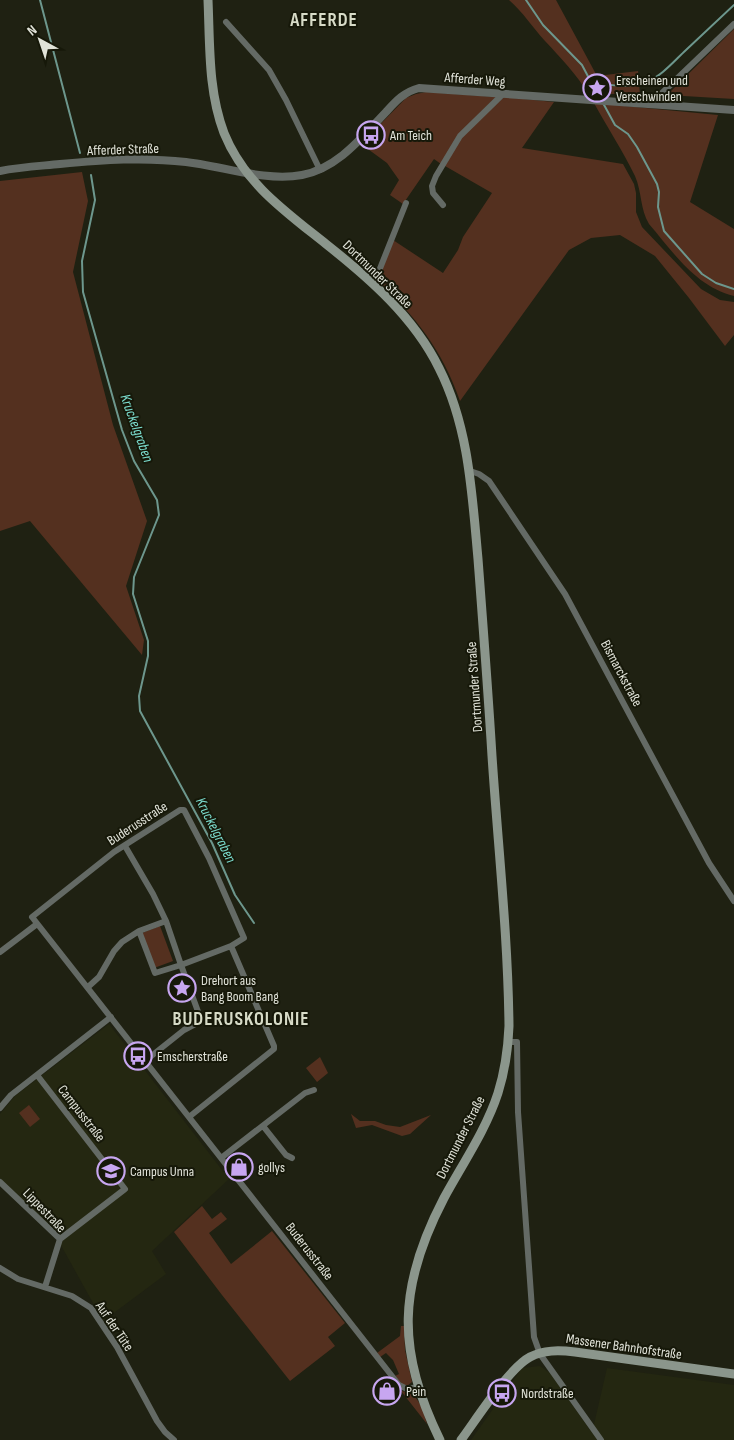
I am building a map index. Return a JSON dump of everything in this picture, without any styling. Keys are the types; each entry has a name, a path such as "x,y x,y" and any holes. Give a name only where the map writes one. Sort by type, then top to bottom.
{"main road":[{"name":"Dortmunder Straße","path":"208,0 210,62 214,98 228,143 246,172 275,203 371,282 411,326 439,367 451,396 470,472 482,608 501,879 509,1006 508,1042 504,1072 498,1093 487,1119 427,1234 411,1285 407,1327 412,1364 418,1387 440,1440"},
{"name":"Massener Bahnhofstraße","path":"461,1440 517,1367 530,1357 540,1354 559,1350 734,1374"}],"street":[{"path":"226,22 269,70 286,100 320,170"},
{"path":"655,104 662,93 734,24"},
{"name":"Afferder Weg","path":"246,172 261,175 290,176 303,175 320,170 332,164 351,148 404,94 409,91 426,88 734,110"},
{"path":"443,205 433,194 432,186 436,176 460,136 504,93"},
{"name":"Afferder Straße","path":"0,172 61,164 138,158 187,162 246,172"},
{"path":"371,282 379,271 406,203"},
{"name":"Bismarckstraße","path":"470,472 479,474 489,481 565,594 708,863 734,901"},
{"name":"Buderusstraße","path":"231,946 244,938 212,864 184,810 180,810 125,846 32,917 399,1385 408,1389 418,1387"},
{"path":"125,846 153,894 166,921 200,1020 145,1061"},
{"path":"88,987 99,978 118,946 130,935 166,921"},
{"path":"0,952 37,924"},
{"path":"139,930 155,973 231,946 274,1046 274,1049 188,1117"},
{"path":"0,1108 12,1096 111,1017"},
{"path":"508,1042 516,1042 518,1112 534,1338 540,1354 601,1440"},
{"name":"Campusstraße","path":"37,1076 125,1190 60,1239"},
{"path":"221,1158 305,1093 314,1090"},
{"path":"263,1126 286,1155 292,1158"},
{"name":"Lippestraße","path":"0,1182 60,1239 45,1287"},
{"name":"Auf der Tüte","path":"0,1268 18,1279 72,1296 91,1308 117,1348 157,1420 165,1432 174,1440"}],"shaded area":[{"path":"509,0 556,0 597,76 638,71 640,95 588,93 568,66"},
{"path":"734,29 734,99 667,95"},
{"path":"426,92 496,97 466,128 453,144 441,164 434,159 403,204 390,195 399,180 387,163 361,144 406,98"},
{"path":"504,97 554,102 522,148 623,164 634,184 636,212 642,227 701,289 720,300 734,302 734,335 725,346 655,256 620,235 591,238 569,250 460,401 445,366 427,335 378,280 393,240 443,273 458,250 463,237 492,193 445,166 462,136"},
{"path":"594,103 718,115 690,202 734,229 734,296 708,285 697,277 676,257 649,224 635,176"},
{"path":"82,172 88,201 73,272 113,425 147,521 126,586 144,640 142,655 30,521 0,531 0,181"},
{"path":"160,926 173,961 154,968 142,933"},
{"name":"Campus Unna","path":"109,1024 229,1179 152,1251 166,1274 103,1321 58,1240 0,1178 0,1114 15,1096"},
{"path":"320,1057 328,1073 317,1082 306,1068"},
{"path":"29,1105 40,1119 30,1127 19,1113"},
{"path":"351,1114 360,1121 375,1121 400,1127 431,1115 410,1134 402,1136 372,1125 356,1128"},
{"path":"202,1206 212,1219 221,1212 227,1219 209,1233 231,1264 272,1231 345,1323 328,1337 335,1346 290,1381 174,1232"},
{"path":"401,1326 404,1326 405,1350 412,1382 407,1386 402,1384 395,1376 399,1374 393,1360 386,1353 380,1357 377,1353 400,1336"},
{"path":"540,1366 551,1374 592,1433 607,1368 734,1385 734,1440 471,1440 522,1368"},
{"path":"401,1391 407,1392 416,1398 422,1407 427,1424"}],"waterway":[{"name":"Kruckelgraben","path":"40,0 80,153"},
{"path":"526,0 543,25 582,65 600,99"},
{"path":"590,78 603,84 618,86 640,84 652,79 668,68 734,5"},
{"path":"603,103 615,125 628,134 637,147 657,184 659,192 658,207 664,231 702,274 716,283 734,289"},
{"name":"Kruckelgraben","path":"91,175 95,200 82,261 83,292 122,430 134,461 157,500 159,515 134,577 133,594 148,641 148,656 139,696 140,711 212,843 235,895 254,923"}],"place":[{"name":"Erscheinen und Verschwinden","path":"597,88"},
{"name":"Am Teich","path":"371,135"},
{"name":"Drehort aus Bang Boom Bang","path":"182,988"},
{"name":"Emscherstraße","path":"138,1056"},
{"name":"gollys","path":"239,1167"},
{"name":"Campus Unna","path":"111,1171"},
{"name":"Pein","path":"387,1391"},
{"name":"Nordstraße","path":"502,1393"}],"district":[{"name":"AFFERDE","path":"324,19"},
{"name":"BUDERUSKOLONIE","path":"241,1018"}]}
